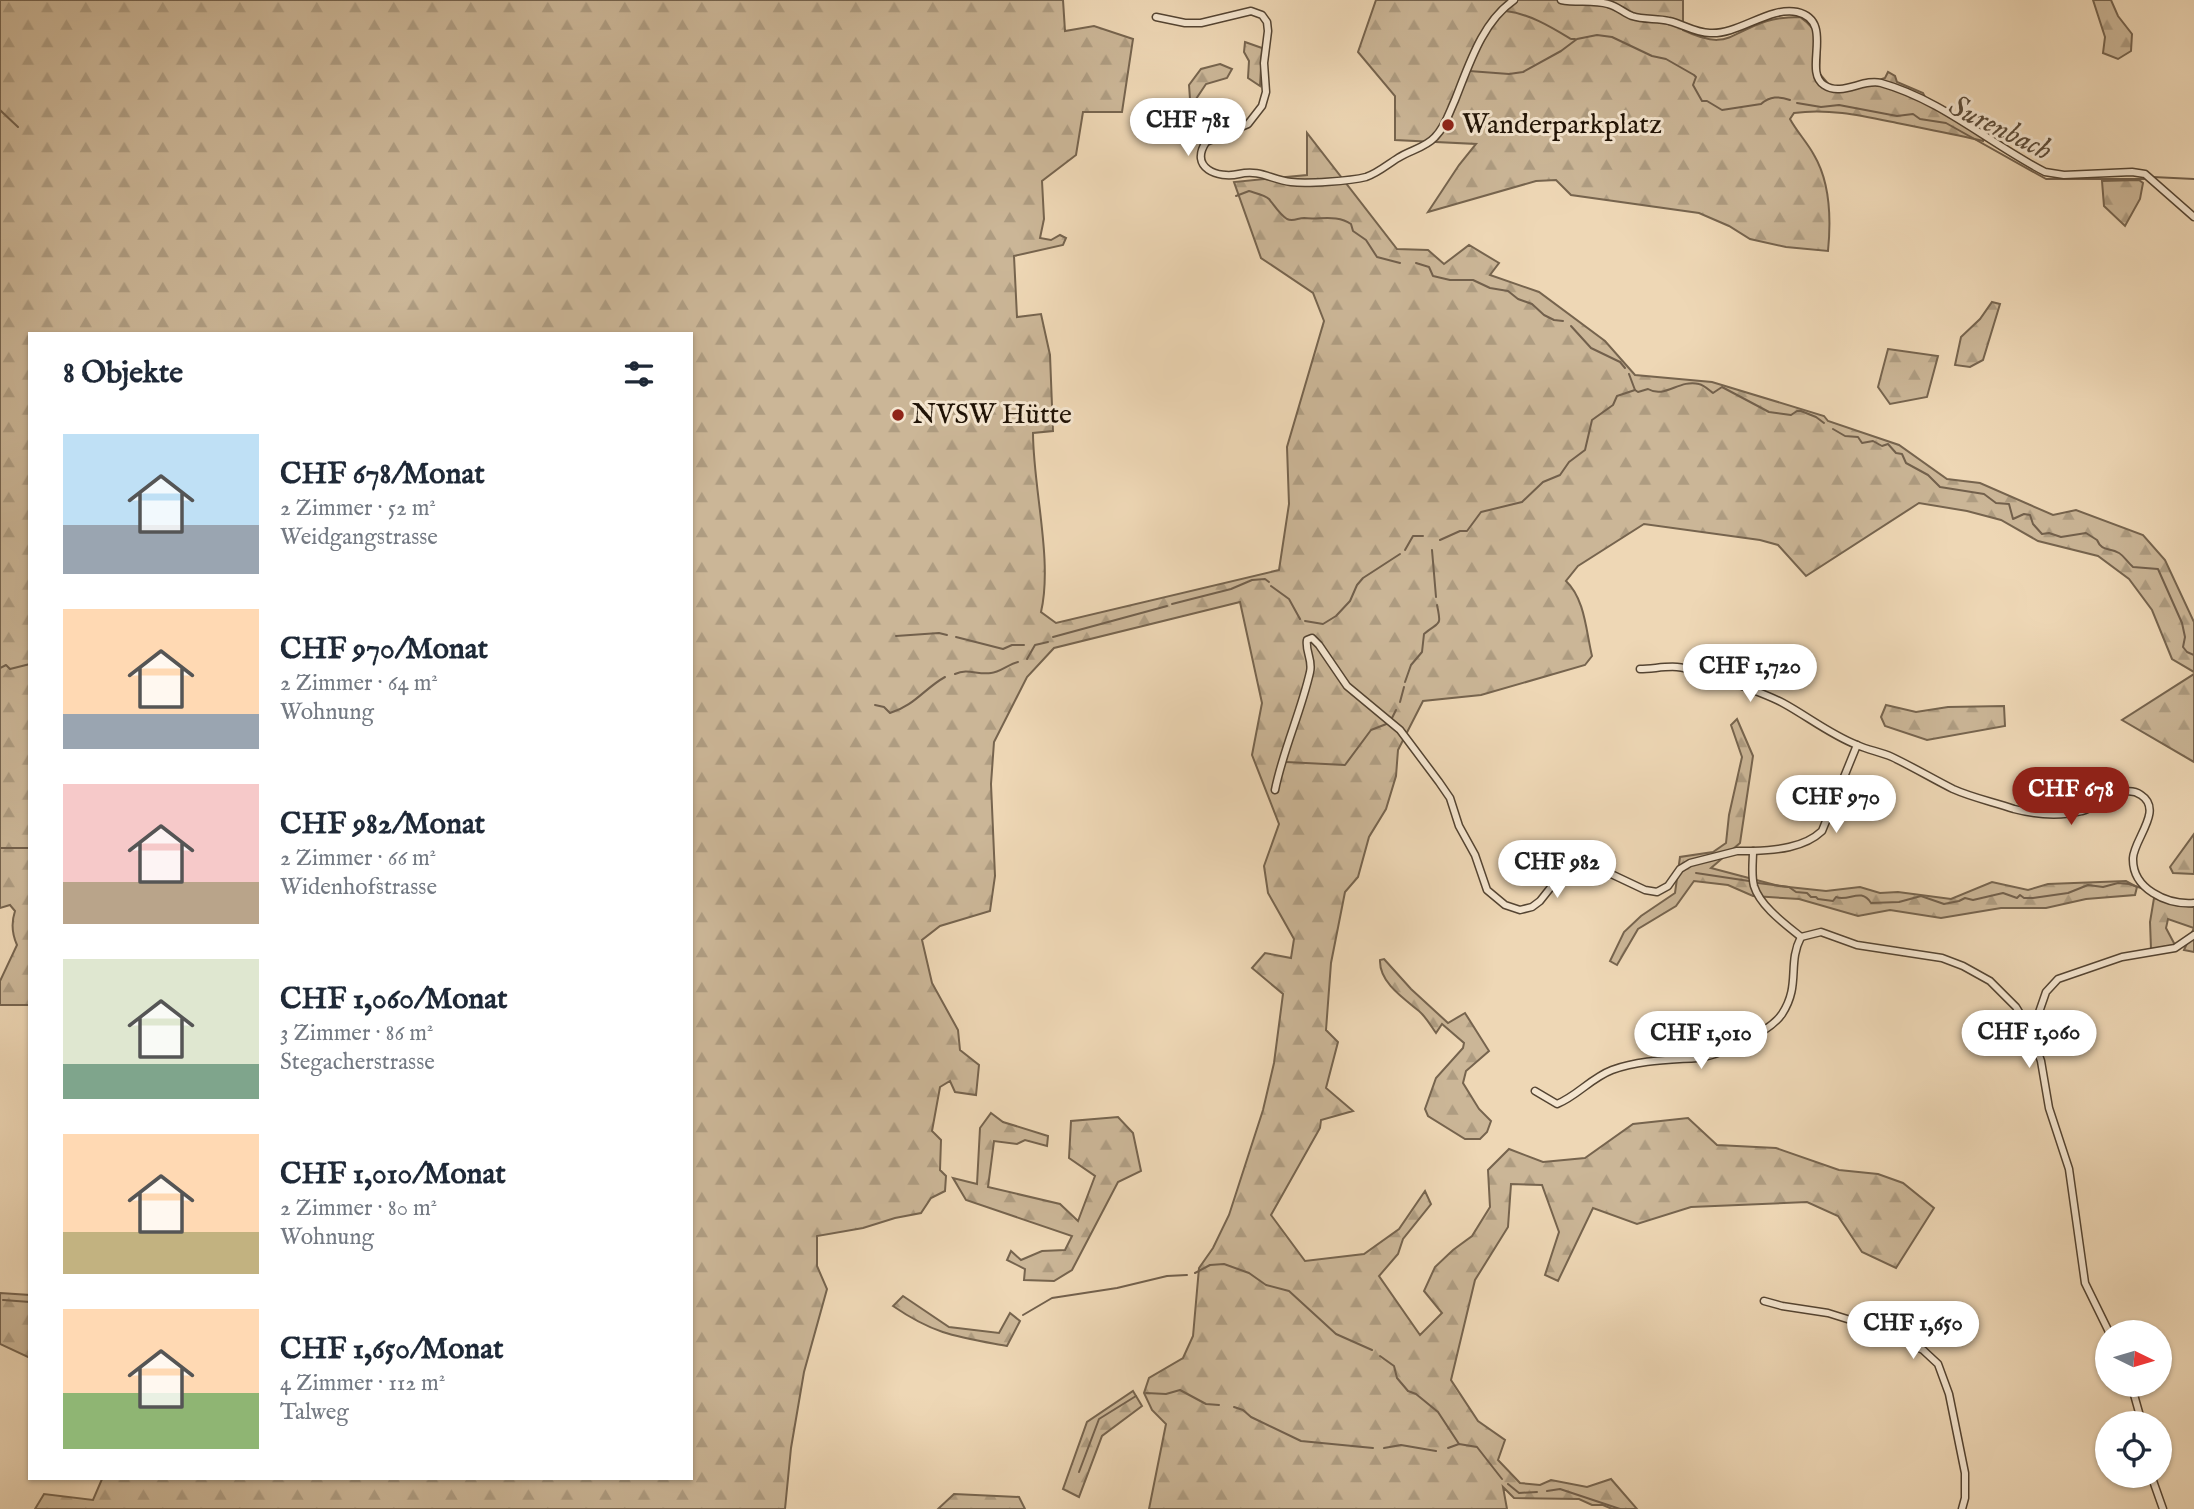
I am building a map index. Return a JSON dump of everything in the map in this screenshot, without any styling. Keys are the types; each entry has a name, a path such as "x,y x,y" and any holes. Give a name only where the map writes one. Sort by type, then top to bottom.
{"street":[{"path":"1156,16 1185,23 1201,23 1251,11 1262,15 1267,22 1264,103 1248,124 1206,142 1202,148 1202,161 1213,173 1230,176 1250,172 1262,173 1293,182 1369,176 1413,149 1427,145 1446,121 1488,28 1503,8 1514,0"},
{"path":"1561,0 1607,3 1632,16 1670,21 1708,33 1723,32 1783,12 1798,12 1810,19 1815,28 1818,40 1817,74 1826,86 1840,89 1878,82 1917,96 2045,172 2064,175 2132,172 2145,174 2194,217"},
{"path":"1275,790 1286,745 1311,669 1311,658 1306,644 1311,638 1319,645 1347,686 1400,730 1439,782 1450,799 1488,891 1505,905 1520,909 1532,907 1559,877 1578,870 1609,873 1646,890 1657,892 1668,886 1680,869 1690,863 1737,851 1790,846 1812,839 1822,831 1857,745"},
{"path":"1640,669 1681,668 1765,695 1857,745 1892,757 1957,790 2037,814 2080,812 2123,792 2139,793 2146,801 2149,811 2134,854 2138,877 2151,892 2163,898 2194,903"},
{"path":"1753,851 1753,878 1757,892 1778,917 1801,937"},
{"path":"1801,937 1821,932 1857,946 1942,958 1963,966 2001,990 2016,1007 2030,1030 2041,1061 2049,1108 2069,1169 2085,1283 2103,1320"},
{"path":"2030,1030 2046,992 2058,979 2114,959 2175,948 2194,935"},
{"path":"1535,1091 1557,1104 1613,1070 1646,1062 1705,1057 1761,1033 1779,1018 1792,996 1794,953 1801,937"},
{"path":"1764,1301 1828,1313 1876,1328 1923,1350 1938,1364 1949,1394 1965,1473 1962,1509"},
{"path":"2156,1488 2163,1509"}],"green space":[{"path":"0,0 1063,0 1065,31 1094,26 1133,39 1122,112 1083,112 1076,155 1042,181 1044,219 1040,238 1051,240 1060,235 1066,238 1063,245 1014,256 1017,317 1041,314 1050,355 1053,431 1033,433 1044,547 1041,612 1056,623 1279,570 1289,504 1287,447 1324,321 1313,293 1261,258 1234,182 1307,175 1307,133 1397,249 1428,250 1444,264 1469,245 1499,263 1490,275 1539,292 1605,341 1635,375 1712,382 1824,416 1828,421 1899,445 1947,479 1980,483 2053,515 2076,510 2143,535 2165,560 2194,622 2194,672 2172,659 2152,610 2129,579 2098,556 2038,541 2001,520 1967,511 1919,503 1806,576 1778,545 1760,540 1644,524 1578,566 1566,581 1577,597 1584,616 1592,656 1585,665 1481,695 1423,701 1398,750 1396,776 1386,809 1369,837 1358,877 1345,892 1331,963 1326,1030 1338,1042 1326,1088 1353,1111 1321,1120 1320,1128 1271,1215 1305,1261 1364,1254 1399,1229 1425,1191 1431,1204 1403,1239 1398,1254 1379,1276 1420,1335 1442,1313 1424,1291 1435,1267 1472,1236 1490,1207 1488,1170 1509,1149 1543,1162 1585,1158 1633,1124 1688,1118 1717,1145 1776,1148 1839,1170 1878,1174 1903,1183 1934,1208 1896,1268 1862,1252 1838,1216 1807,1202 1691,1207 1637,1224 1593,1208 1558,1281 1545,1275 1559,1232 1542,1185 1511,1184 1508,1227 1475,1280 1451,1380 1478,1421 1505,1440 1498,1460 1520,1483 1540,1485 1551,1480 1587,1487 1611,1479 1637,1509 1612,1509 1579,1499 1514,1498 1503,1487 1507,1509 1149,1509 1166,1424 1152,1410 1144,1393 1149,1378 1183,1358 1193,1336 1199,1268 1213,1248 1229,1215 1263,1110 1274,1063 1283,994 1252,968 1265,953 1291,958 1294,939 1268,893 1264,866 1279,824 1252,755 1262,703 1240,602 1054,648 1027,677 994,742 991,784 995,876 990,911 940,926 922,940 932,983 958,1030 960,1050 979,1065 976,1095 955,1092 950,1081 940,1087 932,1131 941,1140 940,1170 946,1176 945,1191 931,1198 921,1213 863,1228 817,1236 817,1266 827,1289 804,1372 791,1448 785,1509 35,1509 44,1494 93,1500 102,1480 693,1480 693,332 28,332 28,1005 0,1005 0,981 17,945 13,928 15,911 10,905 0,908"},
{"path":"1376,0 1683,0 1683,30 1719,40 1767,21 1800,17 1816,35 1819,73 1830,86 1845,91 1885,78 1888,72 1895,76 1897,82 1923,93 1928,103 1984,136 1983,141 1846,114 1820,111 1794,113 1790,119 1814,155 1826,189 1829,215 1828,251 1786,247 1750,239 1699,213 1571,195 1556,180 1536,181 1428,212 1476,144 1395,140 1395,96 1358,52"},
{"path":"2093,0 2111,0 2118,16 2132,34 2131,51 2118,59 2103,53 2105,37"},
{"path":"1245,42 1262,48 1260,86 1248,78 1249,61 1244,52"},
{"path":"1220,64 1232,69 1227,78 1206,84 1196,99 1190,99 1189,85 1201,69"},
{"path":"2139,180 2143,183 2140,199 2125,226 2104,206 2102,181"},
{"path":"1992,302 2000,304 1983,360 1970,367 1955,365 1961,337 1980,319"},
{"path":"1888,349 1938,356 1927,397 1890,404 1878,387"},
{"path":"2194,674 2194,762 2122,720"},
{"path":"1886,705 1916,712 1948,707 2004,706 2005,726 1927,740 1885,726 1881,717"},
{"path":"1737,719 1753,756 1740,843 1711,868 1779,886 1826,891 1860,887 1880,893 1898,892 1951,899 1992,882 2028,890 2048,884 2126,881 2137,887 2135,895 2086,899 2046,908 2001,908 1941,918 1890,910 1858,916 1799,899 1753,896 1728,885 1694,881 1676,906 1638,929 1617,965 1610,961 1624,932 1641,916 1675,893 1680,857 1713,852 1726,843 1729,815 1742,757 1731,725"},
{"path":"2194,834 2194,874 2173,873 2170,867"},
{"path":"2154,898 2194,907 2194,928 2168,919 2166,928 2175,945 2151,949 2150,922"},
{"path":"2194,928 2194,952 2184,950"},
{"path":"1384,959 1411,989 1448,1023 1465,1013 1489,1051 1466,1071 1463,1083 1479,1109 1491,1121 1487,1132 1480,1139 1465,1139 1428,1116 1425,1109 1436,1078 1463,1048 1464,1043 1442,1024 1436,1033 1422,1013 1393,989 1383,975 1380,960"},
{"path":"991,1113 1003,1122 1048,1136 1047,1146 1025,1140 1017,1144 994,1141 988,1187 1060,1204 1078,1221 1095,1176 1069,1158 1071,1121 1118,1117 1133,1133 1141,1171 1118,1182 1072,1270 1054,1281 1024,1280 1025,1269 1007,1260 1011,1251 1021,1260 1042,1251 1065,1250 1072,1236 966,1200 953,1178 977,1184 980,1128"},
{"path":"0,1293 28,1295 28,1357 0,1344"},
{"path":"903,1296 949,1327 999,1333 1010,1313 1020,1321 1007,1346 974,1340 947,1334 908,1316 893,1306"},
{"path":"1133,1391 1142,1406 1102,1436 1079,1497 1063,1489 1087,1422"},
{"path":"954,1494 1019,1497 1025,1509 938,1509"}],"waterway":[{"name":"Surenbach","path":"1506,11 1532,18 1575,39"},
{"name":"Surenbach","path":"1469,71 1509,74 1523,72 1577,39 1597,35 1612,37 1652,56 1666,59 1694,75 1696,77 1693,85 1702,101 1722,110 1761,104 1768,99 1790,100"},
{"name":"Surenbach","path":"1797,103 1821,107 1839,105 1897,116 1913,114 1920,119 1946,123 2046,179 2144,179"},
{"path":"0,110 18,127"},
{"name":"Surenbach","path":"2153,177 2194,179"},
{"path":"1236,196 1249,191 1265,196 1289,220 1328,218 1346,221 1351,224 1353,231 1366,240 1377,257 1400,263"},
{"path":"1416,263 1429,267 1433,276 1450,280 1473,280 1490,288 1508,291 1518,299 1532,304 1544,315 1563,321"},
{"path":"1571,326 1591,348 1620,362 1625,368"},
{"path":"1629,374 1638,392 1648,389 1660,392 1692,383 1703,385 1713,393 1722,387 1769,412 1791,415 1801,411 1824,423"},
{"path":"1440,540 1460,531 1467,531 1481,512 1522,502 1543,482 1560,475 1569,462 1585,450 1592,420 1613,405 1617,396 1635,390"},
{"path":"1833,429 1845,436 1858,437 1862,443 1873,441 1882,446 1888,444 1896,453 1902,454 1906,463 1928,475 1940,487 1984,494 1996,503 2009,504 2013,519 2024,514 2030,515 2033,524 2042,534 2061,537 2086,533 2104,548 2121,554 2133,567 2158,569 2182,623 2185,637 2183,647 2194,655"},
{"path":"1405,550 1413,536 1423,536"},
{"path":"1432,550 1436,597"},
{"path":"1305,621 1323,624 1336,616 1350,601 1363,578 1400,554"},
{"path":"1172,604 1231,589 1252,580 1265,579 1269,582"},
{"path":"1271,586 1289,599 1300,619"},
{"path":"1405,682 1411,665 1422,652 1424,634 1439,621 1437,605"},
{"path":"1053,637 1167,606"},
{"path":"896,636 939,633 947,635"},
{"path":"956,637 1003,649 1012,645 1024,645"},
{"path":"1027,659 1035,645 1048,642"},
{"path":"955,674 994,673 1018,662"},
{"path":"0,668 6,665 10,669 28,664"},
{"path":"875,705 884,707 890,713 898,710 945,677"},
{"path":"1400,702 1404,687"},
{"path":"1392,718 1396,710"},
{"path":"1286,762 1345,765 1371,730 1389,723"},
{"path":"0,848 28,848"},
{"path":"1696,873 1749,881"},
{"path":"1758,883 1789,887 1811,897 1833,901 1836,897 1859,895 1871,903 1899,902 1921,896 1944,904 2003,893 2017,898 2020,895 2033,898 2068,893 2088,885 2103,887 2118,883 2144,889"},
{"path":"1195,1273 1210,1265 1224,1264 1249,1273 1266,1285 1289,1291 1336,1334 1372,1350"},
{"path":"1023,1315 1052,1298 1117,1288 1167,1276 1187,1275"},
{"path":"3,1300 28,1302"},
{"path":"1380,1356 1394,1366 1397,1378 1408,1391 1416,1394 1438,1412 1459,1444"},
{"path":"1146,1393 1166,1394 1180,1390 1206,1404 1219,1405"},
{"path":"1079,1472 1099,1419 1136,1396"},
{"path":"1234,1407 1301,1441 1373,1448"},
{"path":"1448,1448 1459,1444 1477,1447 1502,1479"},
{"path":"1384,1448 1401,1445 1436,1451"},
{"path":"1508,1484 1519,1493 1537,1492"},
{"path":"1547,1491 1560,1489 1620,1509"}],"place":[{"name":"Wanderparkplatz","path":"1448,125"},
{"name":"NVSW Hütte","path":"898,415"}]}
